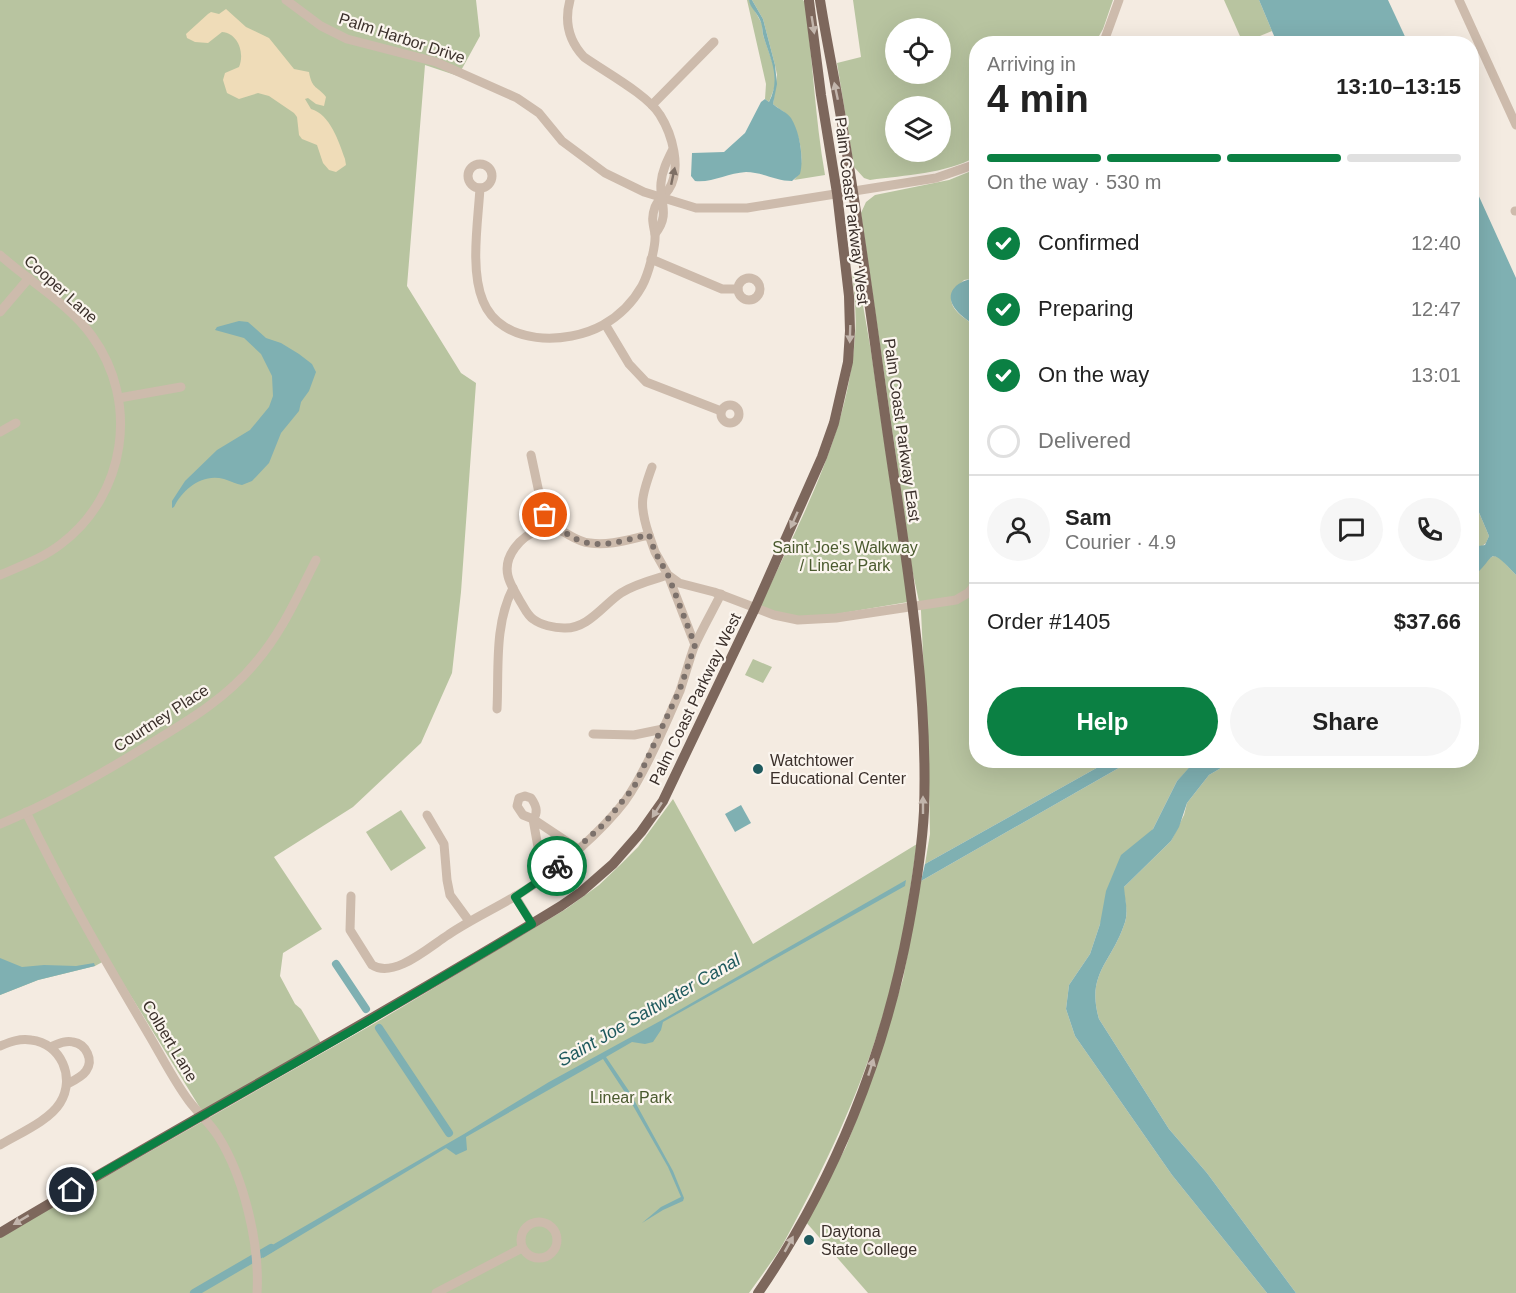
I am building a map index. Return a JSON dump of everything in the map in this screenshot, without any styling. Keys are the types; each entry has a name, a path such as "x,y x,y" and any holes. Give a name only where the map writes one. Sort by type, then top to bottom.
{"main road":[{"path":"820,0 822,47"},
{"path":"809,1 822,47"},
{"name":"Palm Coast Parkway East","path":"758,1293 782,1256 842,1144 869,1075 899,978 914,900 924,810 922,704 913,606 840,112 822,47"},
{"name":"Palm Coast Parkway West","path":"0,1233 573,898 628,848 652,817 669,789 755,609 822,457 837,411 848,362 849,296 837,193 821,95 822,47"}],"street":[{"name":"Palm Harbor Drive","path":"286,0 321,26 347,39 436,62 517,98 539,113 557,136 596,167 634,188 696,208 747,208 936,178 969,166"},
{"path":"480,188 477,279 483,302 493,318 511,330 523,334 542,338 573,336 605,324 625,308 637,294 647,275 651,259 655,234 652,226 656,205 670,187 675,167 672,151 666,127 652,105 584,57 579,51 571,38 567,25 570,0"},
{"path":"1106,36 1119,0"},
{"path":"1459,0 1475,36"},
{"path":"652,105 714,42"},
{"path":"1479,44 1516,125"},
{"name":"Cooper Lane","path":"0,255 69,311 93,338 109,365 118,398 121,421 118,455 108,485 96,507 82,525 60,545 42,556 0,575"},
{"path":"651,259 718,287 729,290 738,289"},
{"path":"0,312 29,278"},
{"path":"605,324 629,364 646,382 721,411"},
{"path":"118,398 181,387"},
{"path":"0,432 16,423"},
{"path":"531,455 540,502 550,528"},
{"path":"652,467 642,502 643,515 655,552 668,575 695,645"},
{"path":"649,535 608,543 590,543 579,541 560,529 550,528 531,534 518,544 508,565 508,576 526,611 534,620 555,627 570,628 590,619 627,590 668,575"},
{"name":"Courtney Place","path":"0,824 96,777 200,713 226,693 266,651 316,560"},
{"path":"668,575 679,583 721,594 755,609 783,618 805,621 956,600 969,592"},
{"path":"497,709 500,625 504,608 513,588"},
{"path":"351,896 350,930 367,959 377,969 396,968 469,921 515,897 578,849 626,799 663,729 695,645 721,594"},
{"path":"593,734 634,735 663,729"},
{"name":"Colbert Lane","path":"26,813 87,930 189,1102 203,1116 223,1146 246,1207 253,1242 257,1293"},
{"path":"427,815 444,844 450,895 469,921"},
{"path":"540,880 539,853 532,819 578,849"},
{"path":"515,897 532,924"},
{"path":"0,1046 30,1039 50,1047 63,1063 67,1084 62,1101 54,1111 0,1144"},
{"path":"50,1047 72,1041 81,1045 88,1053 89,1064 85,1073 67,1084"},
{"path":"531,1223 549,1224 556,1233 557,1246 549,1256 533,1258 522,1248 520,1236 526,1226 531,1223"},
{"path":"436,1293 522,1248"}],"green space":[{"path":"0,0 476,0 480,36 458,76 425,65 407,286 461,373 476,383 461,592 452,673 421,743 353,807 274,857 322,929 283,953 280,976 295,1004 301,1009 321,1043 202,1111 108,959 95,966 38,980 0,995"},
{"path":"747,0 762,24 763,35 775,70 775,86 769,102 765,99 766,84"},
{"path":"752,0 803,0 805,3 825,175 794,180 801,166 799,139 788,116 773,104 777,75 775,65 763,19"},
{"path":"853,0 1113,0 1099,36 969,36 969,160 938,170 870,180 864,178 854,167 837,63 861,57"},
{"path":"1224,0 1259,0 1272,31 1260,36 1240,36"},
{"path":"969,172 969,279 964,280 954,292 952,301 956,310 969,321 969,768 1096,768 925,864 930,834 921,611 912,569 861,213 866,202 875,195 949,180"},
{"name":"Saint Joe's Walkway / Linear Park","path":"857,271 908,602 819,617 798,618 760,607 820,475 843,408 851,372 855,336 852,272"},
{"path":"1479,512 1489,536 1479,547"},
{"path":"1499,557 1516,575 1516,1293 1296,1293 1207,1173 1169,1129 1099,1019 1096,1004 1098,980 1125,921 1126,907 1123,888 1171,841 1184,815 1187,803 1209,775 1221,768 1479,768 1479,569 1489,558"},
{"path":"753,659 772,667 763,683 745,675"},
{"path":"1119,768 1189,768 1177,781 1100,924 1090,954 1069,985 1066,1009 1075,1036 1172,1175 1267,1293 868,1293 805,1221 846,1147 873,1076 903,979 921,881"},
{"name":"Linear Park","path":"673,799 753,944 917,844 899,952 879,1028 866,1066 836,1139 801,1210 779,1250 749,1293 0,1293 0,1237 382,1019 566,909 599,885 638,847"},
{"path":"401,810 426,848 391,871 366,832"}],"sand":[{"path":"226,9 246,27 269,38 294,69 309,72 314,85 326,97 324,106 308,98 305,99 311,109 318,112 329,123 337,137 346,165 336,172 329,170 323,163 317,145 302,139 299,135 297,117 294,113 269,96 258,93 239,99 227,93 223,80 225,73 239,67 241,62 239,45 236,40 228,33 222,32 208,43 195,42 187,38 186,34 211,12 219,14"}],"water":[{"path":"749,0 752,0 763,19 775,65 777,84 773,104 789,116 797,131 801,153 800,174 792,181 746,172 708,181 695,181 691,176 692,153 724,152 745,133 761,102 765,99 769,102 773,94 775,77 772,62 761,22"},
{"path":"1259,0 1388,0 1405,36 1274,36"},
{"path":"1479,196 1516,278 1516,575 1495,556 1479,571 1479,546 1485,545 1489,536 1479,512"},
{"path":"969,279 969,321 957,311 951,298 954,288"},
{"path":"239,321 248,322 266,338 281,343 299,354 312,364 316,372 299,411 281,433 269,463 252,481 242,485 216,478 201,480 188,489 172,508 172,501 185,481 217,450 250,430 269,407 273,396 272,376 261,354 244,338 215,330 217,327"},
{"path":"1096,768 1119,768 921,881 925,864"},
{"path":"1189,768 1221,768 1209,775 1187,803 1179,827 1171,841 1124,887 1125,920 1119,938 1098,980 1096,1004 1099,1019 1169,1129 1207,1173 1296,1293 1267,1293 1172,1175 1075,1036 1066,1009 1069,985 1090,954 1100,924 1106,891 1121,855 1153,829 1177,781"},
{"path":"741,805 751,823 735,832 725,814"},
{"path":"906,880 905,886 663,1022 653,1042 645,1044 632,1042 606,1057 629,1091 673,1171 684,1198 683,1201 642,1223 661,1207 681,1197 668,1167 628,1097 603,1059 466,1137 467,1150 456,1155 446,1148 263,1258 262,1251 549,1082"},
{"path":"0,958 22,967 76,966 94,963 95,966 38,980 0,995"}],"waterway":[{"path":"336,964 366,1009"},
{"path":"379,1028 449,1133"},
{"name":"Saint Joe Saltwater Canal","path":"194,1293 271,1248"}],"way so far":[{"path":"545,515 550,528 560,529 586,543 608,543 649,535 655,552 668,575 695,645 663,729 634,787 603,825 557,866"}],"place":[{"name":"Watchtower Educational Center","path":"758,769"},
{"name":"Daytona State College","path":"809,1240"}],"route":[{"path":"72,1190 353,1030 532,924 515,897 557,866"}]}
